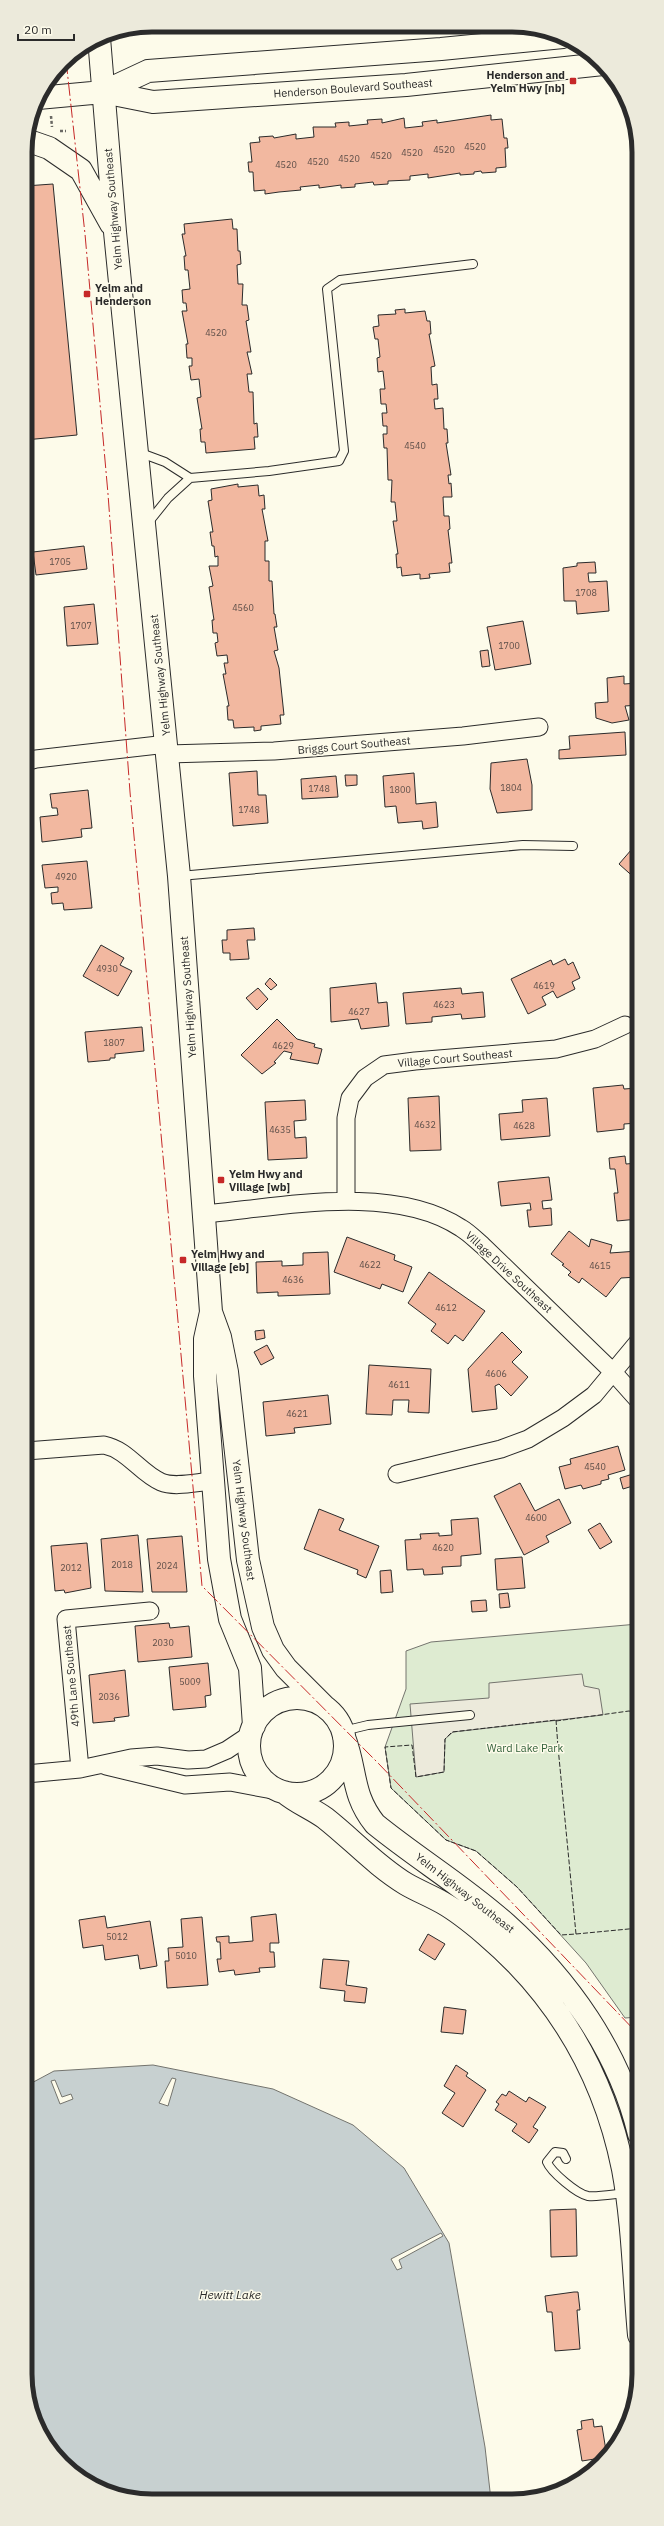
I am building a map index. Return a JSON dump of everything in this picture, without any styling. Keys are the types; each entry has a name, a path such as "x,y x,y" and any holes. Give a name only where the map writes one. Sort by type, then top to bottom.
{"main road":[{"name":"Henderson Boulevard Southeast","path":"103,92 148,71 441,49 550,38"},
{"name":"Yelm Highway Southeast","path":"99,44 115,232 179,876 211,1312 205,1339 205,1376 219,1559 230,1619 250,1668 252,1730"},
{"name":"Henderson Boulevard Southeast","path":"45,97 103,92 152,102 406,85 594,65"},
{"path":"32,142 49,148 81,170 115,232"},
{"name":"Yelm Highway Southeast","path":"211,1312 220,1337 227,1372 249,1568 263,1627 273,1650 286,1668 325,1707"},
{"path":"306,1699 325,1707 339,1722 344,1734 343,1760 332,1780 312,1792 301,1795 281,1792 268,1785 254,1768 249,1747 252,1730 267,1710 285,1700 306,1699"},
{"name":"Yelm Highway Southeast","path":"344,1734 350,1752 356,1790 363,1810 388,1834 505,1923 567,1987 604,2046 622,2085 632,2112"},
{"name":"Yelm Highway Southeast","path":"281,1792 297,1803 312,1809 377,1865 414,1888 444,1903 484,1934 542,1990 592,2070 607,2109 627,2193 632,2252"}],"street":[{"name":"Briggs Court Southeast","path":"32,760 167,749 274,751 463,736 539,727"},
{"name":"Village Court Southeast","path":"346,1201 346,1118 350,1098 365,1078 384,1066 415,1061 556,1049 595,1038 625,1025"},
{"name":"Village Drive Southeast","path":"205,1214 346,1201 405,1205 461,1227 613,1372 632,1393"},
{"path":"397,1474 501,1449 528,1439 562,1418 594,1395 632,1349"},
{"path":"32,1451 104,1445 116,1447 160,1482 173,1485 213,1481"},
{"name":"49th Lane Southeast","path":"80,1769 66,1619 150,1611"},
{"path":"32,1773 80,1769 131,1758 157,1756 188,1760 206,1758 226,1750 252,1730"},
{"path":"102,1765 123,1768 164,1781 185,1785 230,1782 281,1792"}],"lane":[{"path":"144,528 168,498 190,478 269,471 339,462 344,451 328,289 340,280 473,264"},
{"path":"137,452 165,462 190,478"},
{"path":"179,876 523,845 573,846"},
{"path":"344,1734 368,1725 470,1715"},
{"path":"566,2159 563,2153 555,2152 546,2162 550,2169 580,2193 588,2196 627,2193"}],"green space":[{"name":"Ward Lake Park","path":"632,1625 632,2018 625,2018 586,1963 517,1887 476,1851 446,1840 391,1788 385,1747 406,1689 406,1651 431,1642"}],"shaded area":[{"path":"582,1674 584,1686 599,1689 603,1715 453,1732 445,1739 444,1772 416,1777 410,1704 489,1698 489,1683"}],"water":[{"name":"Hewitt Lake","path":"153,2065 273,2089 353,2125 404,2168 449,2243 485,2447 490,2494 136,2493 106,2485 92,2478 73,2464 52,2441 41,2420 33,2390 32,2374 32,2083 54,2071"}],"pier":[{"path":"172,2078 176,2079 168,2106 159,2103"},
{"path":"55,2080 62,2097 71,2094 73,2099 60,2104 51,2081"},
{"path":"441,2233 443,2236 399,2260 402,2268 397,2270 391,2259"}],"building":[{"path":"491,115 491,120 502,119 504,138 507,138 508,148 505,148 506,167 496,168 496,172 482,173 481,171 474,172 474,174 460,175 460,173 428,178 428,174 410,176 410,180 388,181 388,184 374,185 373,182 355,184 355,187 341,188 341,185 319,188 319,185 300,187 301,190 265,194 265,190 254,191 253,172 249,172 248,162 252,162 250,143 260,142 259,137 273,136 274,138 296,134 296,139 314,137 313,127 336,127 335,123 349,122 349,126 368,124 367,120 382,119 382,123 404,118 405,128 423,126 422,122 437,120 437,123"},
{"path":"53,184 77,435 32,439 32,186"},
{"path":"232,219 233,229 237,229 238,251 240,251 241,264 237,265 238,284 243,284 242,305 247,305 249,320 246,321 251,352 247,352 252,374 247,374 249,392 253,392 254,424 257,423 258,437 254,437 255,449 206,453 205,442 201,442 200,429 202,429 197,398 201,397 199,379 191,380 189,366 192,366 192,358 187,358 186,344 188,344 182,311 187,311 186,303 183,303 182,290 190,289 188,270 185,270 184,256 186,256 182,234 185,234 184,224"},
{"path":"405,309 405,313 425,311 427,321 430,321 431,334 429,334 435,366 431,367 432,385 437,384 438,399 434,399 435,409 443,408 444,429 447,429 448,443 446,443 451,475 448,475 449,484 451,483 452,497 443,497 444,516 449,516 450,529 448,530 452,563 449,563 450,572 429,574 430,578 420,579 420,574 402,576 401,567 397,568 396,554 398,554 393,521 397,521 395,502 391,502 392,480 388,480 387,448 384,448 383,434 387,434 387,426 383,426 382,413 387,413 386,404 381,404 380,389 385,389 383,371 378,372 377,358 380,357 378,339 375,339 373,327 379,326 378,315 396,314 395,310"},
{"path":"238,484 238,487 258,485 259,496 264,495 265,509 262,509 268,541 265,541 265,561 269,561 269,581 272,581 274,614 277,627 274,627 278,650 274,651 279,668 284,715 280,715 281,724 261,726 261,730 254,731 254,727 234,728 233,720 228,720 227,706 229,706 223,674 226,674 224,663 228,663 227,655 217,656 215,643 218,642 217,633 213,633 212,620 214,620 209,587 213,586 209,566 218,566 218,556 215,557 210,532 213,532 208,501 212,500 211,489"},
{"path":"84,546 87,569 36,575 33,552"},
{"path":"595,562 596,573 588,573 589,582 607,581 609,611 577,614 576,601 564,601 563,568 577,566 577,563"},
{"path":"94,604 98,644 67,646 64,607"},
{"path":"523,621 531,664 495,670 487,627"},
{"path":"488,650 490,666 482,667 480,651"},
{"path":"624,676 624,684 632,683 632,705 625,706 629,720 612,723 596,718 595,703 608,702 607,678"},
{"path":"625,732 626,755 559,759 559,750 570,749 569,736"},
{"path":"527,759 532,785 532,810 497,813 490,789 491,763"},
{"path":"257,771 258,795 266,795 268,823 233,826 229,773"},
{"path":"414,773 416,804 436,802 438,827 423,829 422,821 398,823 396,806 385,807 383,776"},
{"path":"345,775 357,775 357,785 346,786"},
{"path":"336,776 338,797 302,799 301,779"},
{"path":"88,790 92,828 81,829 82,837 42,842 40,817 58,815 57,808 52,808 50,794"},
{"path":"632,849 632,876 619,864"},
{"path":"87,861 92,908 64,910 63,903 52,904 51,893 58,892 58,887 45,888 42,865"},
{"path":"254,928 255,940 247,940 249,959 230,960 230,953 223,953 222,940 227,940 227,930"},
{"path":"101,945 124,958 120,965 132,971 118,996 83,976"},
{"path":"565,959 568,965 573,962 580,978 572,982 575,989 557,998 553,991 542,997 546,1005 528,1014 511,979 551,960 553,965"},
{"path":"270,978 277,985 271,990 265,984"},
{"path":"376,983 378,1003 387,1002 389,1026 361,1029 358,1019 331,1022 330,988"},
{"path":"258,988 268,999 257,1010 246,998"},
{"path":"461,988 462,994 483,992 485,1017 462,1019 461,1014 432,1017 432,1022 406,1024 403,993"},
{"path":"277,1019 297,1039 315,1044 314,1047 322,1049 318,1064 290,1059 292,1053 284,1051 274,1062 276,1063 262,1074 241,1055"},
{"path":"142,1027 144,1051 115,1054 115,1058 110,1058 110,1060 88,1062 85,1032"},
{"path":"623,1085 624,1089 632,1088 632,1123 624,1124 624,1129 597,1132 593,1088"},
{"path":"439,1096 441,1150 410,1151 408,1098"},
{"path":"547,1098 550,1136 501,1140 499,1114 523,1112 522,1100"},
{"path":"305,1100 306,1120 294,1121 295,1138 306,1137 307,1158 268,1160 265,1102"},
{"path":"625,1156 626,1164 632,1164 632,1220 617,1221 614,1193 618,1193 615,1169 610,1169 609,1158"},
{"path":"549,1177 552,1200 542,1201 543,1209 551,1208 552,1225 529,1227 527,1210 531,1210 530,1203 501,1206 498,1182"},
{"path":"569,1231 589,1247 591,1239 612,1245 610,1253 632,1251 632,1277 621,1278 606,1297 582,1278 579,1283 568,1275 571,1272 562,1265 564,1264 551,1254"},
{"path":"347,1237 395,1255 394,1260 412,1267 403,1292 382,1284 380,1289 334,1272"},
{"path":"328,1252 330,1294 278,1296 278,1292 257,1293 256,1262 282,1261 282,1266 303,1265 303,1253"},
{"path":"429,1272 485,1311 463,1341 455,1335 448,1344 431,1331 436,1324 408,1303"},
{"path":"264,1330 265,1338 256,1340 255,1331"},
{"path":"502,1332 522,1352 512,1362 528,1377 511,1396 499,1384 495,1386 497,1409 472,1412 468,1369"},
{"path":"267,1345 274,1358 261,1365 254,1352"},
{"path":"369,1365 431,1369 429,1413 408,1412 409,1400 393,1400 392,1415 366,1414"},
{"path":"328,1395 331,1424 294,1428 295,1433 266,1436 263,1402"},
{"path":"618,1446 625,1470 608,1475 609,1479 601,1481 601,1484 583,1489 581,1485 565,1489 559,1467 571,1464 570,1459"},
{"path":"632,1474 632,1486 623,1489 620,1478"},
{"path":"520,1483 535,1511 559,1499 571,1523 546,1536 549,1542 524,1555 494,1496"},
{"path":"319,1509 344,1519 339,1530 379,1546 366,1578 357,1574 358,1570 304,1549"},
{"path":"478,1518 481,1554 461,1556 461,1566 442,1567 443,1574 424,1575 423,1569 407,1570 405,1540 421,1539 420,1534 439,1533 439,1536 452,1535 451,1520"},
{"path":"600,1523 612,1542 600,1549 588,1530"},
{"path":"138,1535 143,1592 105,1591 101,1539"},
{"path":"182,1536 187,1592 152,1592 147,1539"},
{"path":"87,1543 91,1588 65,1593 64,1590 55,1591 51,1546"},
{"path":"522,1557 525,1588 497,1590 495,1559"},
{"path":"391,1570 393,1592 381,1593 380,1571"},
{"path":"508,1593 510,1607 500,1608 499,1594"},
{"path":"486,1600 487,1611 472,1612 471,1601"},
{"path":"169,1623 170,1628 189,1626 192,1657 138,1662 135,1626"},
{"path":"208,1663 211,1695 205,1696 206,1707 173,1710 169,1667"},
{"path":"125,1670 129,1716 114,1718 115,1721 93,1723 89,1675"},
{"path":"276,1914 279,1943 270,1943 270,1952 274,1952 275,1967 259,1968 260,1972 235,1975 234,1970 219,1972 217,1959 221,1959 220,1942 217,1942 216,1937 229,1936 229,1943 253,1941 251,1917"},
{"path":"105,1916 107,1928 150,1921 157,1966 140,1969 138,1955 105,1960 103,1945 83,1948 79,1920"},
{"path":"202,1917 208,1985 167,1988 165,1961 169,1961 168,1948 183,1947 181,1919"},
{"path":"428,1934 445,1944 435,1960 419,1950"},
{"path":"323,1959 349,1961 346,1985 367,1988 365,2003 344,2001 345,1991 320,1988"},
{"path":"444,2007 466,2010 463,2034 441,2032"},
{"path":"456,2065 468,2073 466,2076 486,2090 463,2127 442,2113 455,2093 444,2086"},
{"path":"509,2091 526,2102 529,2097 546,2107 533,2127 538,2130 529,2143 512,2131 517,2124 495,2110 499,2104 496,2102 502,2094 506,2096"},
{"path":"576,2209 577,2256 551,2257 550,2210"},
{"path":"578,2292 580,2310 577,2310 580,2349 555,2351 552,2312 547,2312 545,2296"},
{"path":"593,2419 594,2427 602,2426 606,2449 596,2459 582,2461 577,2430 582,2429 581,2421"}],"fence":[{"path":"556,1721 632,1712"},
{"path":"556,1720 576,1934 561,1935 517,1887 476,1851 446,1840 391,1788 385,1747 412,1745 416,1777 444,1772 445,1739 452,1732 556,1720"},
{"path":"576,1934 632,1929"}],"power":[{"path":"67,67 85,234 108,494 130,792 202,1586 378,1763 632,2028"}],"place":[{"name":"Henderson and Yelm Hwy [nb]","path":"573,81"},
{"name":"Yelm and Henderson","path":"87,294"},
{"name":"Yelm Hwy and Village [wb]","path":"221,1180"},
{"name":"Yelm Hwy and Village [eb]","path":"183,1260"}]}
